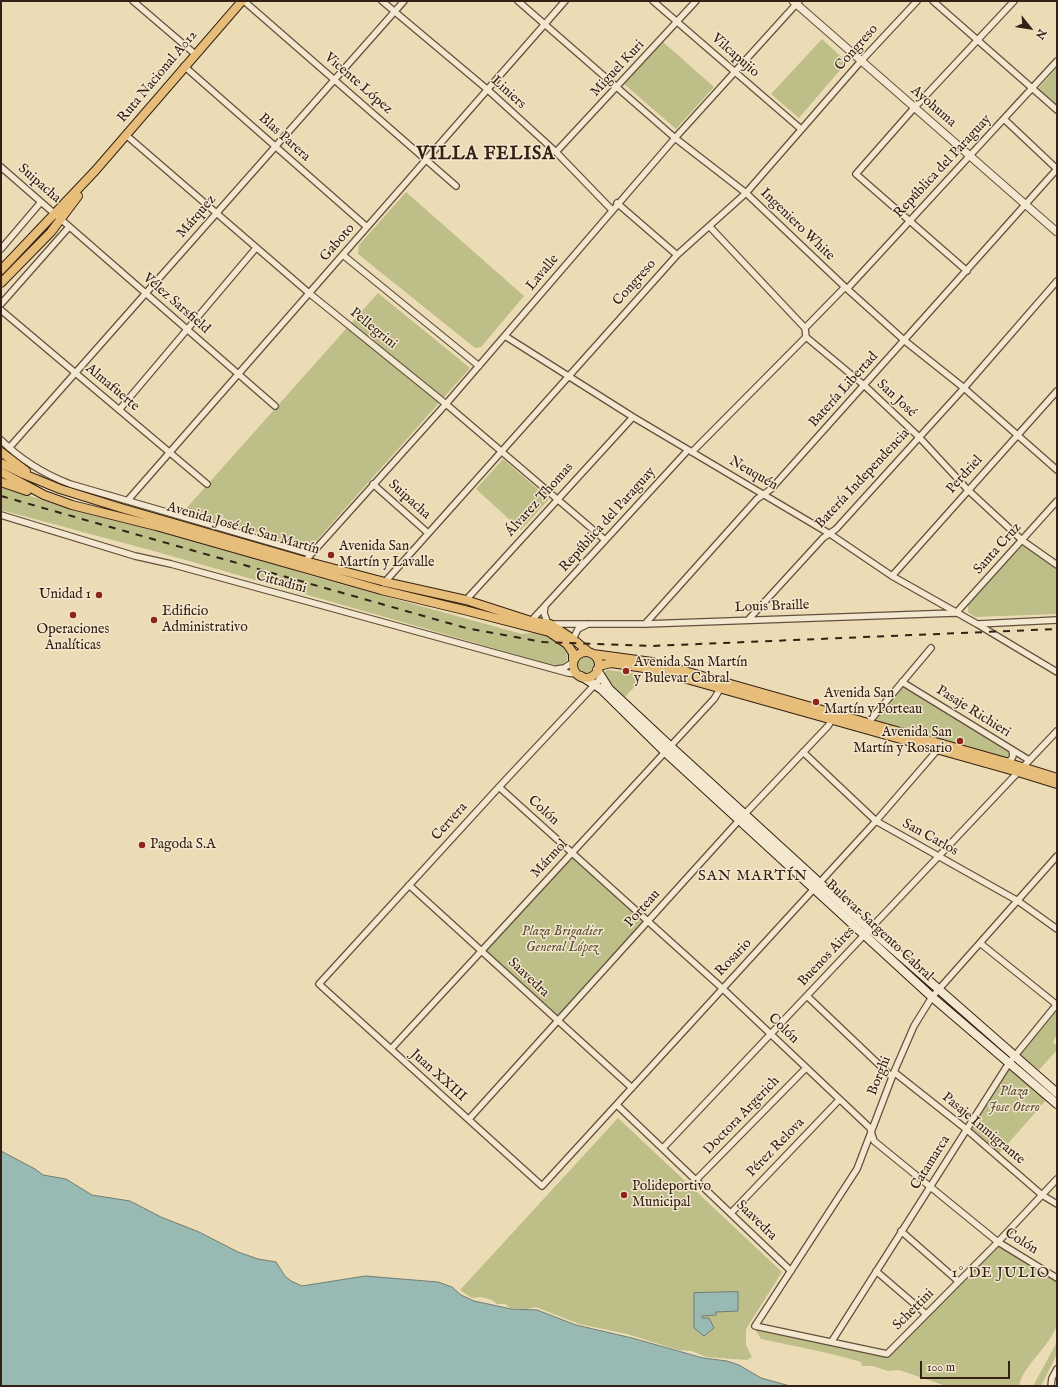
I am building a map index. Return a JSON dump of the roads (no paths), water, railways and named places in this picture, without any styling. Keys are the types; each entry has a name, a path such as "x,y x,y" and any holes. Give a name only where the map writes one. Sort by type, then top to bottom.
{"main road":[{"name":"Ruta Nacional A012","path":"1,283 20,264 95,171 184,66 243,1"},
{"name":"Ruta Nacional A012","path":"1,270 58,217"},
{"path":"1,289 20,264"},
{"path":"1,452 37,480"},
{"name":"Avenida José de San Martín","path":"1,463 37,480 121,508 305,561 385,582 466,600 531,621 549,624 573,639 592,654"},
{"name":"Avenida José de San Martín","path":"1,472 44,495 72,505 156,526 381,590 549,632 567,644 573,653 573,661"},
{"path":"1,482 47,499 72,505"},
{"path":"722,685 651,669 612,663 598,668 591,676 580,675 573,667 573,661 580,654 592,654 652,662 722,685 1020,769 1057,778"},
{"path":"592,654 598,658 598,668"},
{"name":"Bulevar Sargento Cabral","path":"598,668 598,681"},
{"name":"Bulevar Sargento Cabral","path":"580,675 598,681 668,749 867,932 932,998 1011,1060 1057,1093"},
{"path":"833,716 868,723 940,746 1006,762 1057,784"},
{"name":"Bulevar Sargento Cabral","path":"867,932 939,990 1057,1104"}],"street":[{"path":"133,1 195,54"},
{"name":"Vicente López","path":"243,1 456,186"},
{"name":"Liniers","path":"382,1 488,90 556,152 612,210"},
{"name":"Márquez","path":"9,448 404,1"},
{"name":"Ingeniero White","path":"518,1 675,138 746,193 846,288 905,341 964,388 1057,470"},
{"name":"Gaboto","path":"128,500 565,1"},
{"name":"Vilcapujio","path":"653,1 802,129"},
{"name":"Miguel Kuri","path":"556,152 696,1"},
{"name":"Congreso","path":"381,590 385,582 502,452 676,254 710,227 746,193 861,61 917,1"},
{"path":"933,1 1057,110"},
{"path":"967,271 909,222 856,174 914,108 1014,1"},
{"name":"Ayohuma","path":"796,2 914,108 1026,203 1057,232"},
{"name":"Lavalle","path":"305,561 446,404 612,210 796,2"},
{"name":"República del Paraguay","path":"805,328 846,288 909,222 1057,61"},
{"name":"Blas Parera","path":"184,66 367,228"},
{"path":"1004,119 1057,169"},
{"name":"Pellegrini","path":"126,135 309,294 446,404 605,540"},
{"name":"Suipacha","path":"1,167 58,217"},
{"name":"Batería Libertad","path":"645,624 757,499 765,494 865,386 1057,169"},
{"path":"1,249 41,202"},
{"path":"618,204 676,254"},
{"name":"Vélez Sarsfield","path":"58,217 275,406"},
{"path":"1,304 69,227"},
{"path":"710,227 805,328 806,337"},
{"path":"119,410 256,248"},
{"path":"342,255 479,366"},
{"name":"Batería Independencia","path":"748,620 823,538 830,534 964,388 1057,281"},
{"name":"Almafuerte","path":"1,310 207,484"},
{"name":"Neuquén","path":"505,336 633,417 765,494 830,534 892,576 977,624 1057,672"},
{"name":"República del Paraguay","path":"531,621 605,540 690,451 806,337"},
{"name":"San José","path":"806,337 865,386 919,437 968,490 1023,541 1057,565"},
{"name":"Perdriel","path":"892,576 1057,391"},
{"name":"Álvarez Thomas","path":"466,600 556,499 633,417"},
{"path":"1,440 23,460 53,478 311,554"},
{"name":"Suipacha","path":"373,484 428,534"},
{"name":"Santa Cruz","path":"956,613 1023,541 1057,501"},
{"name":"Cittadini","path":"1,515 135,556 171,564 556,670 580,675"},
{"path":"545,606 544,613 549,624"},
{"name":"Louis Braille","path":"549,624 645,624 956,613"},
{"path":"977,624 1057,620"},
{"path":"573,639 578,629 590,623"},
{"path":"868,723 931,648"},
{"path":"556,670 564,668 573,661"},
{"name":"Cervera","path":"319,984 598,681"},
{"name":"Pasaje Richieri","path":"902,682 1029,760"},
{"name":"Mármol","path":"391,1049 668,749 722,685"},
{"name":"Porteau","path":"469,1120 742,817 803,752 833,716"},
{"name":"Buenos Aires","path":"664,1148 1057,731"},
{"name":"Rosario","path":"542,1186 876,821 940,746"},
{"name":"Pasaje Richieri","path":"1006,762 1011,760 1013,756 1012,750"},
{"name":"San Carlos","path":"803,752 876,821 1018,901 1057,929"},
{"name":"Colón","path":"499,787 771,1034 871,1131 874,1141 998,1242 1057,1278"},
{"name":"Borghi","path":"832,1341 755,1326 857,1169 893,1074 914,1026 932,998 1057,856"},
{"name":"Saavedra","path":"409,886 632,1088"},
{"path":"980,943 1057,1004"},
{"name":"Juan XXIII","path":"319,984 542,1186"},
{"name":"Pasaje Inmigrante","path":"807,996 893,1074 966,1129 1042,1195 1057,1204"},
{"name":"Catamarca","path":"832,1341 1011,1060 1057,1004"},
{"name":"Doctora Argerich","path":"696,1180 806,1068"},
{"name":"Pérez Relova","path":"731,1213 840,1100"},
{"name":"Saavedra","path":"617,1105 664,1148 791,1271"},
{"name":"Schettini","path":"832,1341 887,1354 998,1242 1057,1179"},
{"path":"901,1231 958,1281"},
{"path":"876,1271 926,1314"},
{"path":"1051,1386 1052,1378 1057,1369"}],"water":[{"path":"1,1151 35,1169 43,1175 66,1179 92,1195 130,1201 161,1217 199,1232 238,1252 258,1259 276,1262 285,1276 291,1281 302,1286 365,1276 438,1282 452,1287 461,1295 474,1301 511,1309 537,1310 576,1325 632,1338 703,1358 727,1361 739,1365 761,1378 790,1386 1,1386"},
{"path":"738,1292 738,1311 716,1312 716,1315 702,1316 702,1318 709,1318 714,1328 704,1336 694,1328 694,1293"}],"railway":[{"path":"1,496 466,628 543,642 651,646 1057,629"}],"place":[{"name":"Avenida San Martín y Lavalle","path":"331,555"},
{"name":"Unidad 1","path":"99,595"},
{"name":"Operaciones Analíticas","path":"73,615"},
{"name":"Edificio Administrativo","path":"154,620"},
{"name":"Avenida San Martín y Bulevar Cabral","path":"626,671"},
{"name":"Avenida San Martín y Porteau","path":"816,702"},
{"name":"Avenida San Martín y Rosario","path":"960,741"},
{"name":"Pagoda S.A","path":"142,845"},
{"name":"Polideportivo Municipal","path":"624,1195"}],"district":[{"name":"VILLA FELISA","path":"486,155"},
{"name":"SAN MARTÍN","path":"753,877"},
{"name":"1° DE JULIO","path":"1001,1274"}],"park label":[{"name":"Plaza Brigadier General López","path":"562,940"},
{"name":"Plaza Jose Otero","path":"1014,1100"}]}
